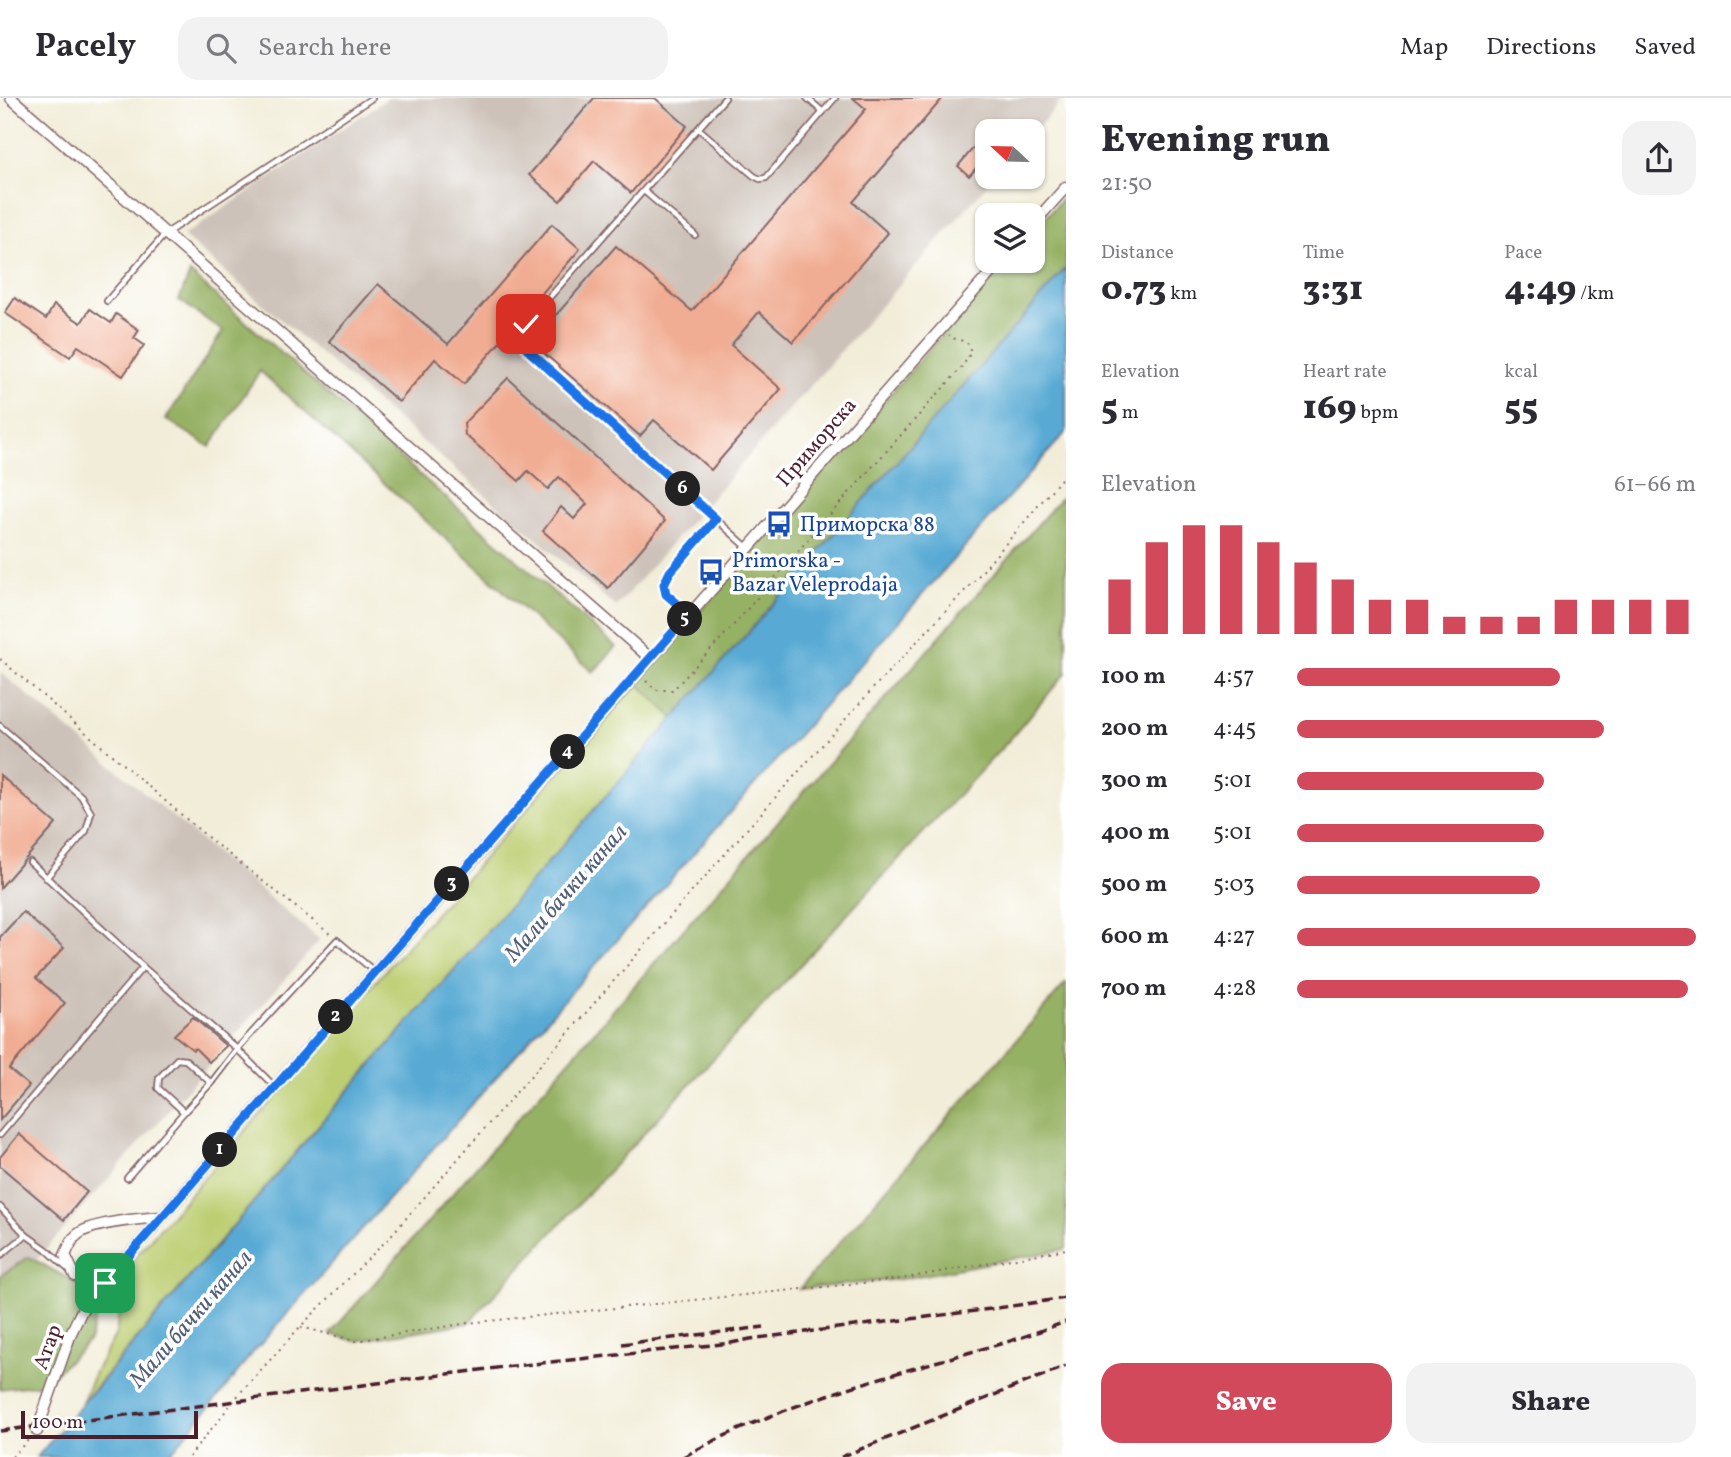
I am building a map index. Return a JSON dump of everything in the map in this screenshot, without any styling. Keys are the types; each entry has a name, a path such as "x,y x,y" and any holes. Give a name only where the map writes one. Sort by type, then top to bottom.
{"street":[{"path":"11,98 650,658"},
{"path":"1045,210 1066,187"},
{"name":"Приморска","path":"105,1283 650,658 990,273"},
{"path":"105,1283 75,1276 65,1255 76,1236 92,1227 161,1217"},
{"name":"Атар","path":"37,1431 71,1333 84,1306 105,1283"}],"lane":[{"path":"107,301 165,234 372,98"},
{"path":"725,98 526,324 522,334 523,343 530,352 748,547"},
{"path":"807,98 823,112"},
{"path":"699,128 760,179 766,178 835,98"},
{"path":"644,191 695,235"},
{"path":"689,614 666,594 664,584 670,572 716,519"},
{"path":"0,726 81,796 90,813 86,831 46,878"},
{"path":"30,862 143,967 237,1049 275,1087"},
{"path":"127,1178 211,1083 237,1049 337,940 375,972"},
{"path":"0,1135 143,967"},
{"path":"184,1112 158,1088 159,1078 177,1059 186,1060 211,1083"},
{"path":"0,1207 26,1235 75,1276"},
{"path":"0,1256 26,1235"}],"path":[{"path":"637,673 656,690 673,690 732,628 962,367 971,352 967,342 952,338 941,329"},
{"path":"189,1457 240,1393 300,1326 387,1240 731,847 877,684 974,581 1066,473"},
{"path":"0,659 212,841 337,940"},
{"path":"300,1326 356,1341 482,1322 901,1279 1066,1249"},
{"path":"12,1457 37,1431"}],"shaded area":[{"path":"388,98 1064,98 1045,119 975,119 975,189 983,189 616,607 183,236"},
{"path":"0,672 320,940 38,1258 0,1287"}],"green space":[{"path":"1066,194 1066,268 674,718 637,683 996,273 1045,273 1045,218"},
{"path":"190,273 616,647 593,672 260,371 210,447 166,419 223,331 179,300"},
{"path":"1066,492 1066,673 1012,737 468,1323 356,1341 330,1334"},
{"path":"637,683 674,718 332,1110 81,1404 116,1334 121,1273"},
{"path":"1066,983 1066,1249 901,1279 799,1289"},
{"path":"29,1257 102,1297 89,1341 44,1384 0,1389 0,1276"}],"water":[{"name":"Мали бачки канал","path":"1066,268 1066,432 249,1357 167,1457 37,1457 332,1110"}],"building":[{"path":"594,98 655,98 687,126 631,193 594,161 560,201 529,175"},
{"path":"853,98 943,98 853,202 888,233 793,342 759,312 731,345 781,389 711,470 654,420 640,436 532,343 616,246 692,311 866,109"},
{"path":"975,146 975,169 969,176 958,166"},
{"path":"552,224 580,249 464,384 435,359 399,402 329,341 378,284 448,344"},
{"path":"15,298 46,319 54,305 81,323 90,309 111,323 116,314 139,330 134,338 144,345 123,376 78,346 70,357 5,313"},
{"path":"508,378 665,521 608,588 543,531 561,507 574,519 587,504 559,477 548,489 528,471 519,481 465,435 464,423"},
{"path":"0,775 56,824 0,888"},
{"path":"23,912 64,948 36,978 65,1003 9,1069 29,1086 0,1120 0,937"},
{"path":"193,1017 226,1046 209,1062 195,1048 193,1050 174,1035"},
{"path":"19,1134 87,1192 64,1220 0,1166 0,1157"}],"railway":[{"path":"0,1431 504,1367 731,1343 1066,1298"},
{"path":"683,1457 798,1405 1066,1322"},
{"path":"622,1344 764,1327"},
{"path":"841,1457 1066,1366"}],"place":[{"name":"Приморска 88","path":"779,524"},
{"name":"Primorska - Bazar Veleprodaja","path":"711,572"}],"route":[{"path":"105,1283 689,614 666,594 664,584 670,572 716,519 530,352 523,343 522,334 526,324"}]}
